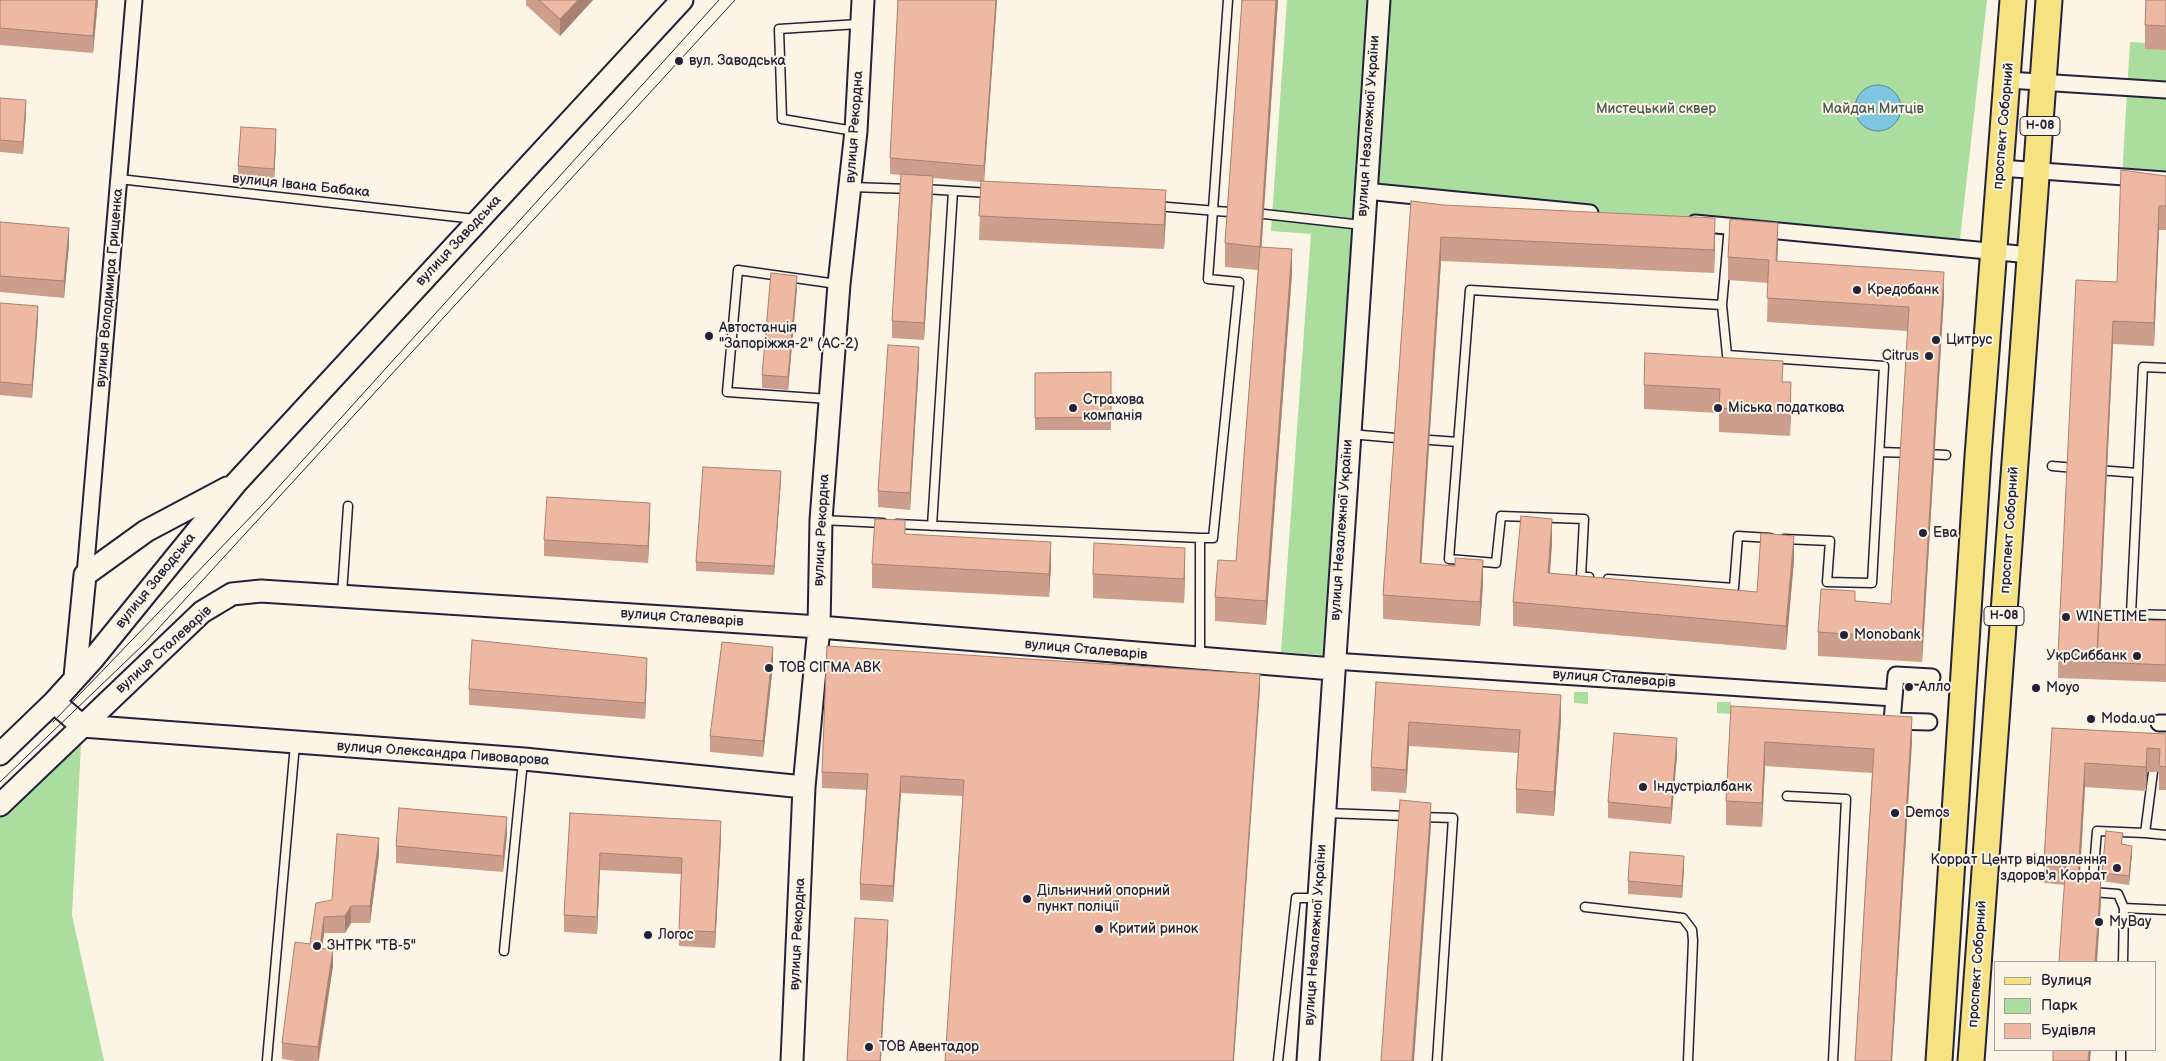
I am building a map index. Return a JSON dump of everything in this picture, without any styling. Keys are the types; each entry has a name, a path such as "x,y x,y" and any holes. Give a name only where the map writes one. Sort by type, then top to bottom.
{"main road":[{"name":"проспект Соборний","path":"1938,1061 1977,476 2013,0"},
{"name":"проспект Соборний","path":"1971,1061 2049,0"}],"street":[{"name":"вулиця Володимира Грищенка","path":"85,576 134,0"},
{"name":"вулиця Заводська","path":"0,754 54,702 93,659 236,483 682,0"},
{"name":"вулиця Рекордна","path":"792,1061 804,787 818,627 821,520 839,284 856,131 862,0"},
{"name":"вулиця Незалежної України","path":"1308,1061 1362,225 1379,0"},
{"path":"2008,80 2166,90"},
{"path":"2000,168 2166,180"},
{"path":"1365,191 1608,214"},
{"path":"1681,221 2030,255"},
{"name":"вулиця Заводська","path":"85,576 146,531 236,483"},
{"path":"76,677 85,576"},
{"name":"вулиця Сталеварів","path":"82,726 202,612 232,594 261,591 818,627 1200,659 1894,698"},
{"path":"1929,722 1892,720 1896,675 1932,677"},
{"path":"0,804 82,726 54,702"},
{"name":"вулиця Олександра Пивоварова","path":"82,726 524,759 804,787"}],"lane":[{"path":"821,520 1213,538 1239,282 1208,279 1228,0"},
{"path":"856,131 782,119 779,29 861,24"},
{"name":"вулиця Івана Бабака","path":"119,179 480,219"},
{"path":"851,187 1002,194"},
{"path":"932,526 953,191"},
{"path":"1150,205 1229,212"},
{"path":"1264,214 1362,225"},
{"path":"1722,305 1470,290 1448,559 1496,563 1500,516 1584,519 1581,577 1734,588 1738,536 1830,541 1827,582 1872,583 1884,366 1727,355 1722,305 1729,226"},
{"path":"831,399 727,392 738,270 839,284"},
{"path":"2166,368 2143,367 2131,614 2166,616"},
{"path":"1349,434 1396,438"},
{"path":"1430,440 1458,442"},
{"path":"1880,452 1946,455"},
{"path":"2052,466 2081,468"},
{"path":"2090,469 2138,473"},
{"path":"342,596 348,506"},
{"path":"1200,538 1200,659"},
{"path":"267,1060 295,742"},
{"path":"504,951 524,759"},
{"path":"2145,833 2155,759"},
{"path":"1788,796 1846,799 1833,1061"},
{"path":"1323,812 1453,818 1436,1061"},
{"path":"2123,961 2124,908 2118,894 2092,892 2097,831 2166,836"},
{"path":"1278,1061 1296,898 1318,898"},
{"path":"1585,907 1683,918 1692,930 1688,1061"},
{"path":"2124,908 2166,910"}],"green space":[{"path":"1287,0 1371,0 1323,655 1281,652 1311,234 1271,231"},
{"name":"Мистецький сквер","path":"1378,0 1987,0 1959,248 1365,191"},
{"path":"2130,42 2166,44 2166,197 2121,194"},
{"path":"1574,692 1588,692 1588,704 1574,703"},
{"path":"1717,702 1731,702 1731,714 1717,713"},
{"path":"82,726 72,915 104,1061 0,1061 0,804"}],"water":[{"path":"1874,85 1882,85 1891,89 1897,95 1901,108 1897,121 1891,127 1882,131 1874,131 1865,127 1859,121 1855,112 1855,104 1859,95 1865,89"}],"building":[{"path":"0,0 96,0 93,36 0,28"},
{"path":"539,0 578,0 560,19"},
{"path":"898,0 996,0 984,166 890,158"},
{"path":"1242,0 1276,0 1260,247 1225,243"},
{"path":"2146,0 2166,0 2166,26 2145,25"},
{"path":"0,98 26,100 23,142 0,140"},
{"path":"241,127 276,129 274,169 238,166"},
{"path":"2121,170 2166,176 2166,206 2159,206 2154,323 2113,321 2097,655 2058,654 2076,280 2117,282"},
{"path":"901,174 933,176 924,323 892,321"},
{"path":"981,181 1166,190 1164,225 979,216"},
{"path":"1411,201 1443,205 1715,218 1714,250 1441,237 1420,563 1455,566 1455,558 1483,560 1480,602 1383,595"},
{"path":"1730,219 1778,223 1776,261 1944,272 1922,639 1818,632 1821,589 1855,591 1855,601 1891,604 1909,307 1767,298 1769,260 1728,257"},
{"path":"0,222 69,228 64,281 0,276"},
{"path":"1260,247 1292,249 1266,601 1215,597 1218,560 1236,561"},
{"path":"771,273 797,276 788,377 762,375"},
{"path":"0,303 38,306 32,385 0,382"},
{"path":"888,345 919,347 910,493 878,491"},
{"path":"1645,353 1783,361 1782,382 1791,382 1790,412 1719,408 1720,389 1644,385"},
{"name":"Страхова компанія","path":"1111,372 1111,417 1035,418 1035,373"},
{"path":"703,467 781,471 774,566 696,562"},
{"path":"547,497 650,503 648,546 544,540"},
{"path":"1521,516 1552,519 1548,573 1757,592 1761,533 1794,536 1786,626 1513,602"},
{"path":"875,519 905,520 905,534 1051,542 1049,574 872,564"},
{"path":"1094,543 1185,548 1184,579 1093,574"},
{"path":"2099,618 2166,621 2166,665 2097,662"},
{"path":"472,640 647,658 645,703 469,689"},
{"path":"722,642 773,647 763,741 710,736"},
{"name":"Критий ринок","path":"827,646 1260,674 1233,1061 945,1061 964,780 901,776 893,886 860,884 868,774 822,772"},
{"path":"1376,682 1561,695 1554,792 1516,789 1520,730 1409,722 1406,770 1371,767"},
{"path":"1731,706 1912,717 1891,1061 1855,1061 1874,749 1765,742 1762,803 1726,801"},
{"path":"2052,728 2166,734 2166,767 2159,766 2160,749 2147,748 2146,767 2085,763 2078,877 2101,878 2095,961 2059,961 2066,861 2044,860"},
{"name":"Індустріалбанк","path":"1614,733 1677,738 1671,808 1608,802"},
{"path":"1400,800 1431,803 1412,1061 1381,1061"},
{"path":"399,808 507,817 503,856 396,846"},
{"name":"Логос","path":"570,813 721,821 715,932 679,930 682,858 600,853 597,917 564,915"},
{"name":"Коррат Центр відновлення здоров'я Коррат","path":"2106,831 2123,833 2121,844 2132,846 2129,876 2102,873"},
{"name":"ЗНТРК \"ТВ-5\"","path":"337,834 379,838 370,906 351,906 345,916 324,917 320,948 333,950 318,1047 282,1043 295,942 310,944 316,903 332,900"},
{"path":"1630,852 1684,856 1682,886 1628,881"},
{"path":"855,918 888,920 880,1061 847,1061"},
{"path":"2053,1051 2089,1051 2088,1061 2053,1061"}],"tram line":[{"path":"53,722 264,503 719,0"},
{"path":"0,782 145,643 735,0"}],"place":[{"name":"вул. Заводська","path":"679,61"},
{"name":"Кредобанк","path":"1857,290"},
{"name":"Автостанція \"Запоріжжя-2\" (АС-2)","path":"709,336"},
{"name":"Цитрус","path":"1936,340"},
{"name":"Citrus","path":"1929,356"},
{"name":"Страхова компанія","path":"1073,408"},
{"name":"Міська податкова","path":"1718,408"},
{"name":"Ева","path":"1923,533"},
{"name":"WINETIME","path":"2066,617"},
{"name":"Monobank","path":"1844,635"},
{"name":"УкрСиббанк","path":"2137,656"},
{"name":"ТОВ СІГМА АВК","path":"769,668"},
{"name":"Алло","path":"1909,687"},
{"name":"Moyo","path":"2036,688"},
{"name":"Moda.ua","path":"2091,719"},
{"name":"Індустріалбанк","path":"1643,787"},
{"name":"Demos","path":"1895,813"},
{"name":"Коррат Центр відновлення здоров'я Коррат","path":"2117,868"},
{"name":"Дільничний опорний пункт поліції","path":"1027,899"},
{"name":"MyBay","path":"2099,922"},
{"name":"Критий ринок","path":"1099,929"},
{"name":"Логос","path":"648,935"},
{"name":"ЗНТРК \"ТВ-5\"","path":"317,946"},
{"name":"ТОВ Авентадор","path":"869,1047"}],"park label":[{"name":"Майдан Митців","path":"1873,109"}]}
